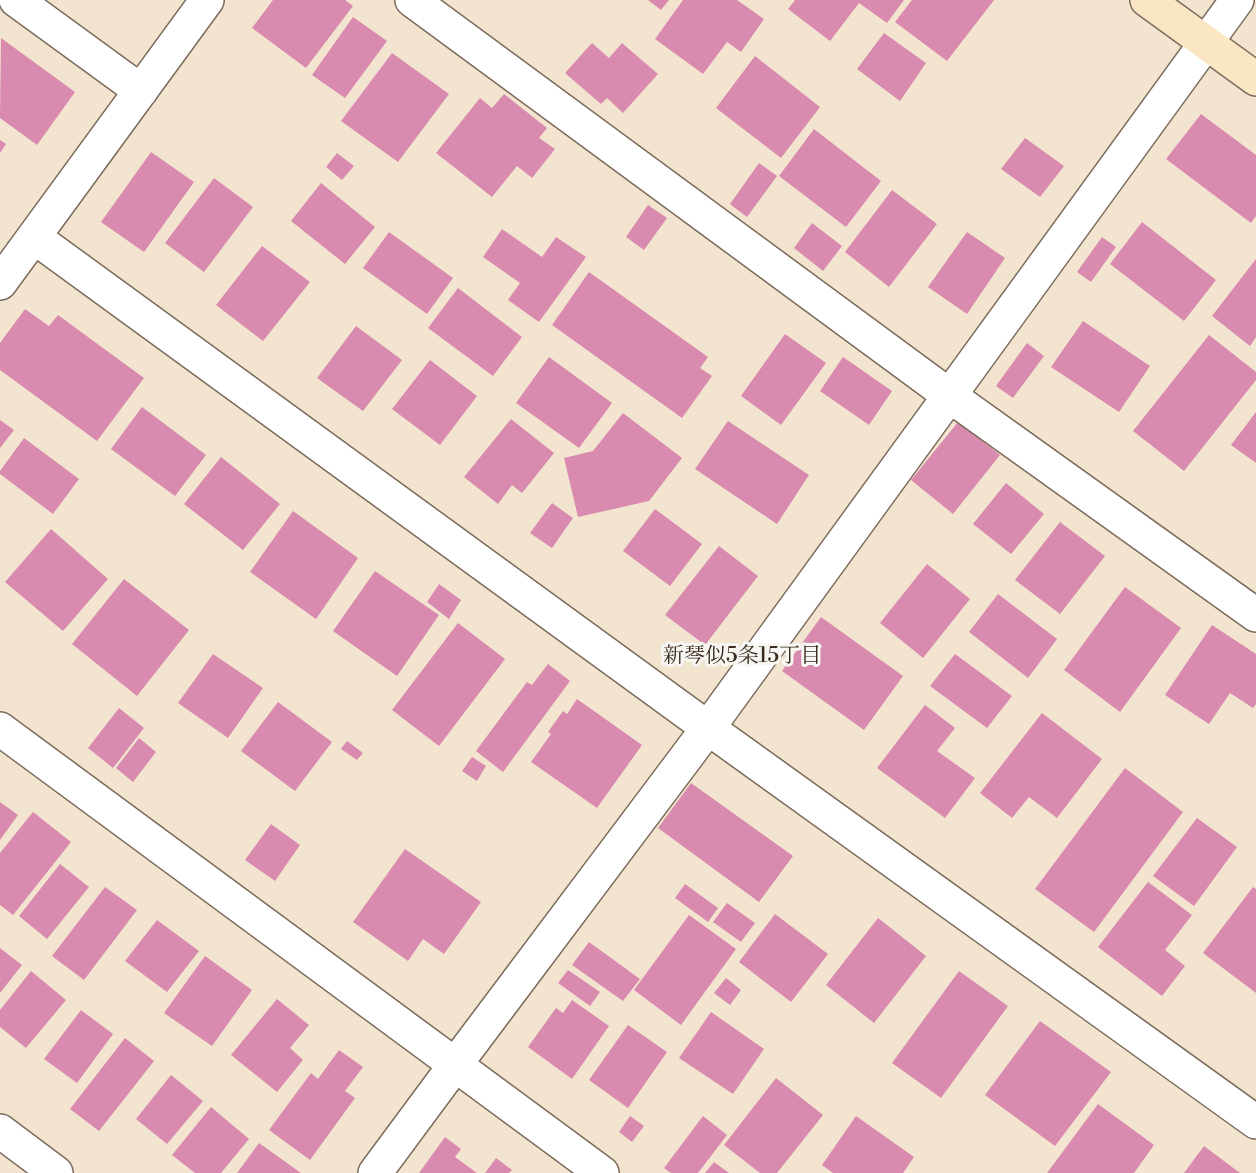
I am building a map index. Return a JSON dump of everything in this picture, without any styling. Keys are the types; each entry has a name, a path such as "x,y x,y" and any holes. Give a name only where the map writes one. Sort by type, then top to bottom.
{"street":[{"path":"16,0 141,91"},
{"path":"0,283 207,0"},
{"path":"412,0 950,396 1256,615"},
{"path":"1147,0 1256,79"},
{"path":"375,1173 708,728 1237,0"},
{"path":"34,237 708,728 1256,1122"},
{"path":"0,729 602,1173"},
{"path":"0,1131 56,1173"}],"building":[{"path":"273,0 345,0 353,6 306,68 252,28"},
{"path":"648,0 669,0 661,10"},
{"path":"683,0 737,0 764,19 741,52 727,42 703,74 655,39"},
{"path":"795,0 904,0 887,23 859,3 830,41 788,9"},
{"path":"912,0 994,0 947,61 895,22"},
{"path":"353,17 387,41 345,98 312,75"},
{"path":"884,33 926,63 900,101 857,69"},
{"path":"1,38 75,92 37,145 0,118"},
{"path":"592,43 609,58 622,43 658,74 623,113 607,98 601,104 565,73"},
{"path":"392,53 449,94 398,162 341,121"},
{"path":"755,56 820,107 781,158 716,108"},
{"path":"504,94 547,128 539,138 555,149 532,178 517,166 492,197 436,153 480,98 492,108"},
{"path":"1201,114 1256,155 1256,216 1251,223 1166,159"},
{"path":"814,129 881,181 846,227 779,176"},
{"path":"1025,138 1064,166 1040,197 1001,169"},
{"path":"0,140 6,144 0,153"},
{"path":"151,152 194,182 144,252 101,222"},
{"path":"337,153 354,166 342,180 326,167"},
{"path":"759,163 777,176 747,217 730,204"},
{"path":"214,178 253,207 204,272 165,243"},
{"path":"321,183 375,227 345,264 291,221"},
{"path":"892,190 937,224 889,287 845,252"},
{"path":"648,205 667,218 644,250 626,237"},
{"path":"1142,222 1216,280 1184,321 1110,264"},
{"path":"812,223 842,246 823,271 794,248"},
{"path":"502,229 542,257 556,237 586,257 539,322 508,300 520,283 483,257"},
{"path":"389,232 453,278 427,314 363,268"},
{"path":"967,232 1005,258 967,314 928,287"},
{"path":"1102,237 1116,247 1091,282 1077,272"},
{"path":"262,246 310,282 263,341 216,305"},
{"path":"1256,259 1256,337 1250,346 1212,316"},
{"path":"589,272 708,357 700,368 712,376 682,418 552,325"},
{"path":"458,288 522,337 493,376 428,328"},
{"path":"25,309 49,326 58,315 144,378 97,441 0,370 0,343"},
{"path":"1083,321 1150,366 1119,412 1051,367"},
{"path":"356,326 402,360 363,411 317,378"},
{"path":"785,334 826,363 781,425 741,396"},
{"path":"1209,335 1256,372 1256,380 1184,471 1133,431"},
{"path":"1027,343 1044,356 1013,398 996,386"},
{"path":"549,357 612,403 579,448 516,403"},
{"path":"843,357 892,391 869,425 820,391"},
{"path":"430,360 477,396 440,445 392,409"},
{"path":"142,407 206,455 175,496 111,449"},
{"path":"1256,412 1256,463 1231,445"},
{"path":"623,413 682,458 649,501 578,517 564,458 593,451"},
{"path":"511,419 554,453 522,493 512,485 498,504 464,477"},
{"path":"0,420 14,430 0,448"},
{"path":"728,421 809,475 777,524 695,469"},
{"path":"958,422 1000,455 953,514 911,480"},
{"path":"24,438 79,479 53,514 0,474"},
{"path":"221,457 280,504 243,550 184,504"},
{"path":"1006,483 1044,514 1011,554 973,524"},
{"path":"552,503 573,518 552,548 530,533"},
{"path":"655,509 702,544 670,586 623,551"},
{"path":"293,511 358,558 316,619 250,572"},
{"path":"1060,522 1105,556 1060,614 1015,580"},
{"path":"51,529 108,579 63,631 5,582"},
{"path":"719,546 758,576 705,645 665,615"},
{"path":"927,564 970,599 923,658 880,623"},
{"path":"375,571 439,615 397,676 333,631"},
{"path":"124,579 189,630 137,696 72,644"},
{"path":"439,584 461,600 449,619 427,602"},
{"path":"1125,587 1181,628 1120,712 1064,670"},
{"path":"998,594 1057,639 1028,678 969,632"},
{"path":"821,617 903,676 864,730 782,671"},
{"path":"458,623 505,659 439,746 392,710"},
{"path":"1212,625 1256,654 1256,704 1253,708 1230,693 1209,724 1165,695"},
{"path":"213,654 263,688 228,738 178,703"},
{"path":"955,654 1012,696 987,728 930,686"},
{"path":"548,664 570,681 503,772 476,751 527,682 532,685"},
{"path":"577,699 642,745 597,808 531,762 551,734 548,732 563,711 567,714"},
{"path":"278,702 332,742 295,791 241,751"},
{"path":"925,705 955,728 937,751 975,778 945,818 877,768"},
{"path":"119,708 144,728 113,768 88,748"},
{"path":"1042,713 1102,759 1057,818 1029,797 1012,818 980,793"},
{"path":"139,738 156,752 133,782 116,768"},
{"path":"347,741 363,753 357,760 341,749"},
{"path":"472,757 486,766 477,781 462,771"},
{"path":"1125,768 1183,812 1094,932 1035,889"},
{"path":"691,783 793,856 759,902 658,828"},
{"path":"0,802 18,815 0,840"},
{"path":"33,812 71,842 13,915 0,905 0,853"},
{"path":"1197,818 1237,847 1194,906 1153,876"},
{"path":"271,824 300,845 275,881 245,860"},
{"path":"405,849 481,902 444,954 423,939 408,961 353,922"},
{"path":"60,864 89,887 47,939 19,916"},
{"path":"1148,882 1192,915 1165,950 1185,966 1162,996 1098,947"},
{"path":"685,884 718,908 708,922 675,898"},
{"path":"105,887 137,910 84,980 52,956"},
{"path":"1253,887 1256,889 1256,993 1203,953"},
{"path":"727,903 755,923 741,942 713,922"},
{"path":"775,914 828,954 791,1002 739,962"},
{"path":"689,915 736,949 681,1025 634,990"},
{"path":"878,918 926,956 874,1023 826,985"},
{"path":"157,920 199,951 167,992 125,961"},
{"path":"589,942 640,979 623,1001 572,965"},
{"path":"0,948 22,965 0,993"},
{"path":"205,956 252,990 212,1046 164,1013"},
{"path":"568,970 600,992 590,1006 558,983"},
{"path":"31,971 66,1000 26,1048 0,1027 0,1010"},
{"path":"959,971 1008,1006 941,1098 892,1063"},
{"path":"726,978 741,990 730,1005 714,993"},
{"path":"277,999 309,1025 290,1048 303,1060 277,1092 231,1055"},
{"path":"572,1000 609,1026 572,1079 528,1047 556,1008 563,1013"},
{"path":"81,1010 113,1034 77,1083 44,1059"},
{"path":"711,1012 764,1049 733,1094 679,1058"},
{"path":"1040,1021 1111,1072 1055,1146 985,1095"},
{"path":"628,1025 667,1052 628,1108 589,1080"},
{"path":"125,1038 154,1061 99,1131 70,1109"},
{"path":"339,1050 363,1067 345,1091 355,1098 310,1160 269,1130 311,1073 318,1079"},
{"path":"171,1075 203,1101 167,1144 136,1119"},
{"path":"776,1078 823,1115 777,1173 760,1173 724,1145"},
{"path":"1098,1104 1154,1145 1134,1173 1047,1173"},
{"path":"211,1107 249,1139 221,1173 195,1173 172,1155"},
{"path":"630,1116 644,1126 632,1142 619,1132"},
{"path":"703,1116 727,1135 698,1173 671,1173 664,1168"},
{"path":"856,1116 914,1157 903,1173 833,1173 822,1165"},
{"path":"445,1137 461,1149 455,1157 477,1173 419,1173"},
{"path":"259,1143 301,1173 237,1173"},
{"path":"1204,1146 1240,1173 1184,1173"},
{"path":"496,1158 512,1170 509,1173 485,1173"},
{"path":"714,1162 729,1173 705,1173"}],"district":[{"name":"新琴似5条15丁目","path":"742,657"}]}
